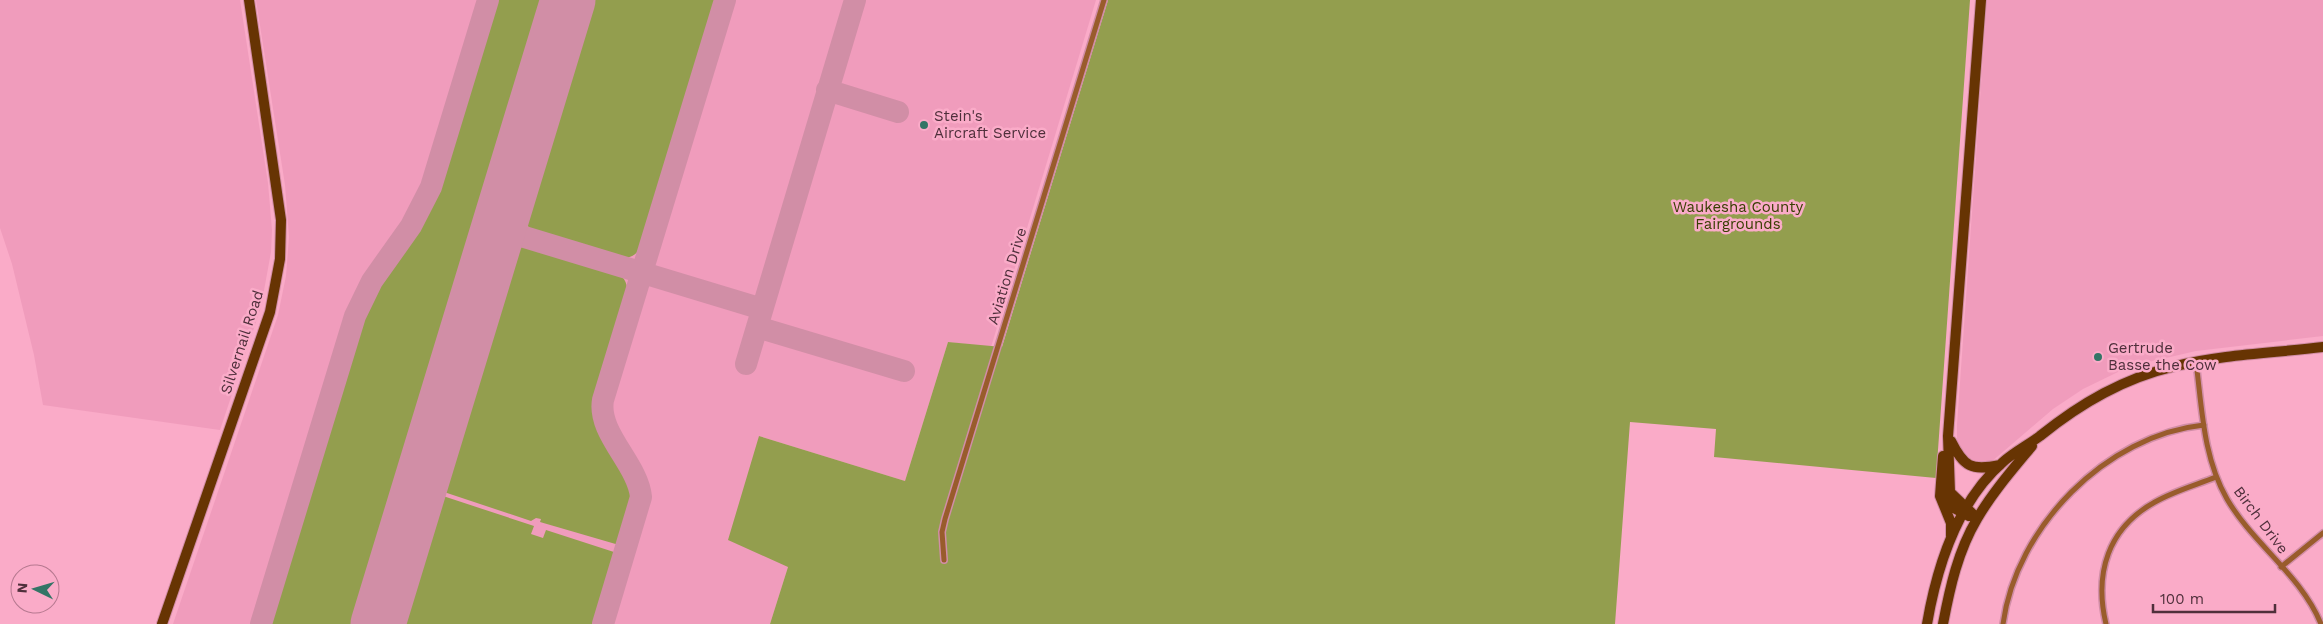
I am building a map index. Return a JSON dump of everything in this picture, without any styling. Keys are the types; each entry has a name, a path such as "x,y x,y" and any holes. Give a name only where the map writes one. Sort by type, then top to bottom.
{"street":[{"name":"Silvernail Road","path":"162,624 265,327 280,259 280,204 249,0"},
{"name":"Aviation Drive","path":"944,560 942,532 945,519 1104,0"},
{"path":"1965,511 1950,492 1948,436 1981,0"},
{"path":"1927,624 1936,580 1950,540 1982,484 2000,465 2080,406 2115,387 2162,369 2196,362 2323,347"},
{"name":"Birch Drive","path":"2196,362 2210,461 2216,476 2227,499 2240,519 2311,605 2321,624"},
{"path":"2003,624 2011,592 2026,555 2045,523 2070,494 2097,470 2126,451 2164,434 2204,425"},
{"path":"1948,436 1959,458 1968,465 1981,468 2000,465"},
{"path":"1948,436 1944,449 1941,502 1951,523 1950,540"},
{"path":"1944,624 1951,583 1960,555 1977,518 2039,437"},
{"path":"2106,624 2101,598 2102,574 2112,544 2125,525 2156,501 2216,476"},
{"path":"1941,487 1949,504 1977,518"},
{"path":"2281,567 2323,533"}],"shaded area":[{"path":"0,0 240,0 268,183 272,230 271,252 261,307 220,430 43,405 34,355 12,264 0,228"},
{"path":"256,0 1096,0 991,347 948,342 905,481 759,436 788,567 770,624 173,624 278,315 286,276 289,237 285,185"},
{"path":"1987,0 2323,0 2323,336 2196,351 2140,364 2118,372 2083,389 2053,409 1990,463 1969,462 1957,447 1957,425"}],"green space":[{"path":"496,0 549,0 358,624 268,624 361,320 377,288 418,229 435,197"},
{"path":"588,0 717,0 642,246 635,254 627,258 619,258 536,233 528,226 523,215"},
{"name":"Waukesha County Fairgrounds","path":"1108,0 1970,0 1936,478 1714,457 1716,429 1630,422 1615,624 770,624 788,567 728,540 759,436 905,481 948,342 1002,347"},
{"path":"522,247 532,247 614,272 623,278 627,287 627,295 594,405 597,421 634,494 619,545 540,522 541,519 536,518 531,521 438,490 509,259 516,250"},
{"path":"437,494 534,526 531,534 543,538 546,530 617,553 595,624 398,624"}],"taxiway":[{"path":"261,624 355,316 372,281 411,226 431,187 488,0"},
{"path":"603,624 641,497 633,473 606,424 603,400 725,0"},
{"path":"746,364 855,0"},
{"path":"827,90 898,112"},
{"path":"498,229 762,309"},
{"path":"757,327 904,371"}],"runway":[{"path":"378,624 568,0"}],"place":[{"name":"Stein's Aircraft Service","path":"924,125"},
{"name":"Gertrude Basse the Cow","path":"2098,357"}]}
